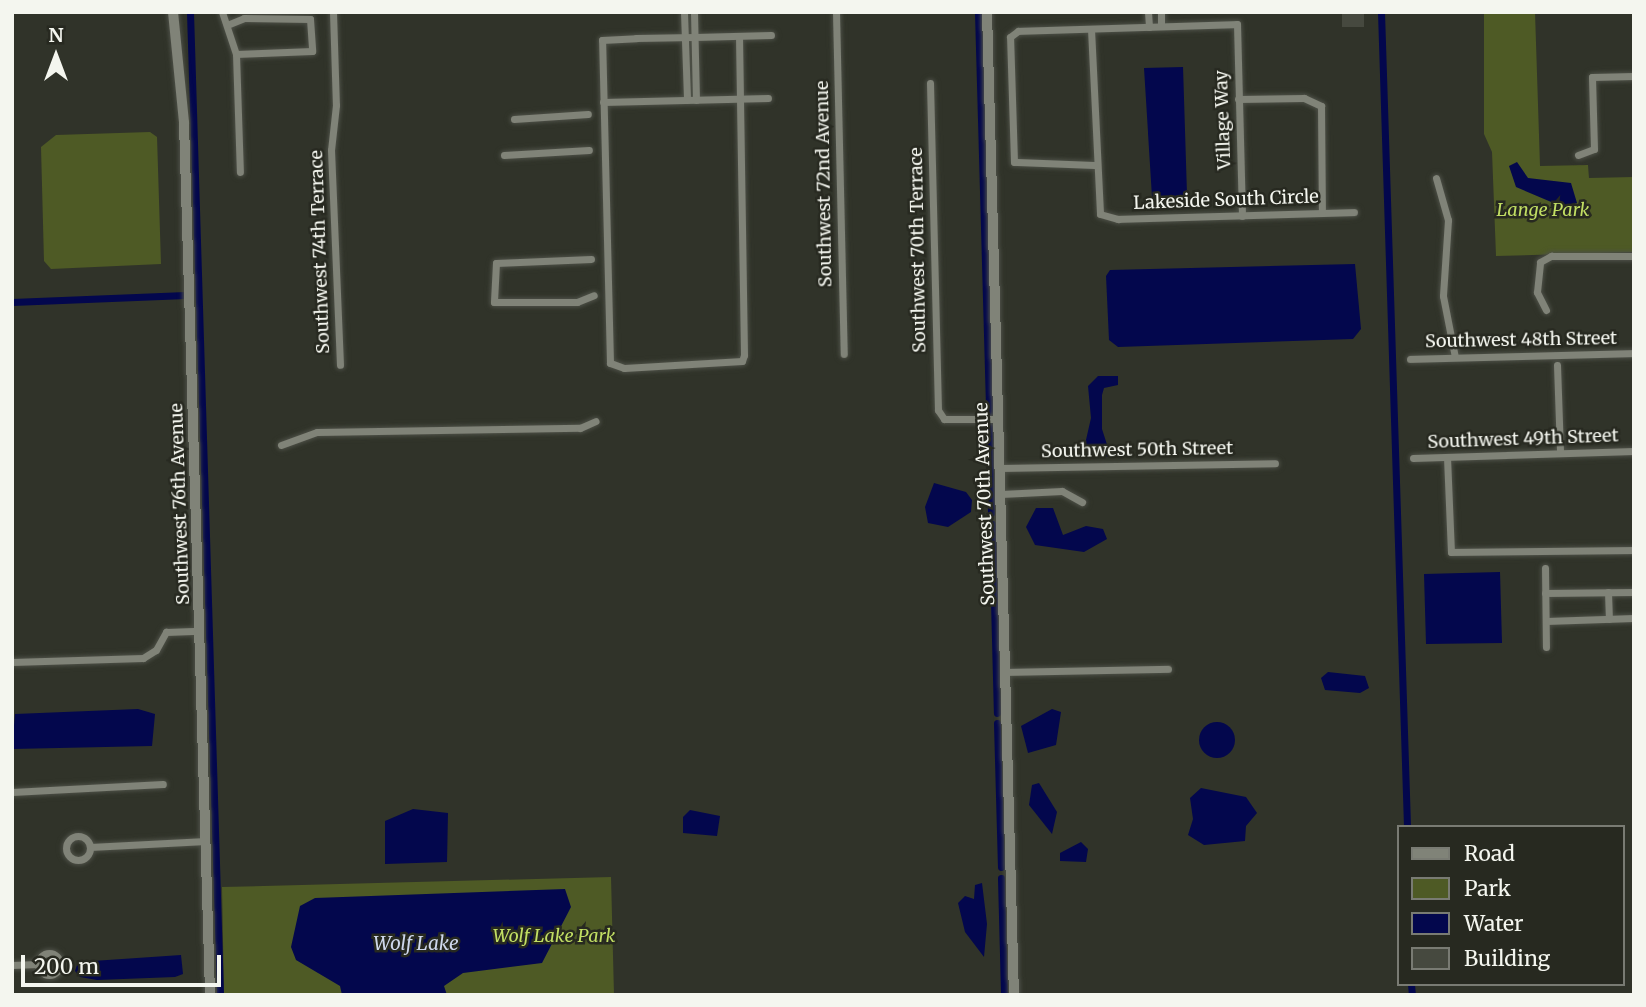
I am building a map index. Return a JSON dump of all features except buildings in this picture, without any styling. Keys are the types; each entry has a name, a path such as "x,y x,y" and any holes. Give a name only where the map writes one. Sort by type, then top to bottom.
{"street":[{"name":"Southwest 76th Avenue","path":"173,12 184,123 210,995"},
{"path":"222,12 236,54 240,172"},
{"name":"Southwest 74th Terrace","path":"333,12 336,105 331,150 340,365"},
{"path":"684,12 687,100"},
{"path":"694,12 696,100"},
{"name":"Southwest 72nd Avenue","path":"836,12 844,354"},
{"name":"Southwest 70th Avenue","path":"987,12 1014,995"},
{"path":"1148,12 1149,27"},
{"path":"1091,29 1097,165 1014,162 1007,45 1018,31 1161,26 1161,12"},
{"path":"227,25 244,18 308,17 313,47 236,54"},
{"name":"Village Way","path":"1161,26 1237,24 1242,216"},
{"path":"738,36 742,361 624,368 610,363 602,40 771,35"},
{"path":"1578,155 1593,152 1592,77 1634,76"},
{"name":"Southwest 70th Terrace","path":"930,83 940,417 999,419"},
{"path":"1238,99 1304,97 1321,106 1322,213"},
{"path":"603,102 768,98"},
{"path":"514,119 588,114"},
{"path":"504,155 589,150"},
{"name":"Lakeside South Circle","path":"1097,165 1100,214 1118,219 1354,212"},
{"path":"1436,178 1448,220 1443,296 1455,357"},
{"path":"1546,310 1536,292 1540,262 1551,256 1634,256"},
{"path":"591,259 496,263 494,302 577,302 594,295"},
{"name":"Southwest 48th Street","path":"1410,359 1634,353"},
{"path":"1557,365 1560,453"},
{"path":"281,445 317,432 580,428 596,421"},
{"name":"Southwest 49th Street","path":"1413,458 1634,451"},
{"path":"1447,457 1451,552 1634,550"},
{"name":"Southwest 50th Street","path":"1000,468 1275,463"},
{"path":"1001,494 1062,491 1082,502"},
{"path":"1545,568 1546,647"},
{"path":"1608,592 1609,619"},
{"path":"1545,593 1634,592"},
{"path":"1546,621 1634,618"},
{"path":"12,663 143,659 156,650 166,632 200,631"},
{"path":"1006,672 1168,670"},
{"path":"12,792 163,784"},
{"path":"90,847 206,841"},
{"path":"12,965 38,964"}],"green space":[{"name":"Lange Park","path":"1484,12 1535,12 1540,166 1588,165 1589,178 1634,177 1634,252 1496,256 1492,152 1484,134"},
{"path":"150,132 157,137 161,264 51,269 44,261 41,147 56,135"},
{"name":"Wolf Lake Park","path":"611,877 614,995 224,995 222,887"}],"water":[{"path":"1183,67 1187,195 1152,197 1144,68"},
{"path":"1517,162 1528,178 1571,183 1577,203 1563,207 1516,187 1509,166"},
{"path":"1355,264 1361,329 1353,339 1118,347 1109,340 1106,276 1110,270"},
{"path":"1098,376 1118,376 1118,385 1104,388 1102,395 1102,429 1111,457 1083,453 1091,418 1088,386"},
{"path":"934,483 966,492 972,500 971,512 948,527 928,523 925,507"},
{"path":"1036,508 1053,508 1063,535 1086,526 1103,529 1107,539 1084,552 1035,545 1026,527"},
{"path":"1500,572 1502,643 1426,644 1424,574"},
{"path":"1328,672 1365,676 1369,688 1360,693 1325,690 1321,678"},
{"path":"138,709 155,714 152,746 12,749 15,714"},
{"path":"1052,709 1061,712 1056,745 1028,753 1021,726"},
{"path":"1217,722 1229,728 1235,740 1229,752 1217,758 1205,752 1199,740 1205,728"},
{"path":"1039,783 1057,812 1052,834 1029,805 1032,785"},
{"path":"1201,788 1246,797 1257,813 1246,826 1245,841 1204,845 1188,835 1193,819 1190,798"},
{"path":"413,809 448,813 447,862 385,864 385,821"},
{"path":"690,810 720,816 717,836 683,833 683,817"},
{"path":"1081,842 1088,849 1086,862 1060,861 1060,853"},
{"path":"982,883 987,924 984,957 965,932 958,903 965,896 974,899 975,885"},
{"name":"Wolf Lake","path":"565,889 571,907 542,963 463,973 444,986 447,995 342,995 340,986 296,960 291,947 300,906 315,898"},
{"path":"181,955 183,974 175,977 97,980 80,977 75,971 78,962"}],"waterway":[{"path":"190,12 220,995"},
{"path":"978,12 989,413"},
{"path":"1381,12 1407,825"},
{"path":"12,302 186,295"},
{"path":"989,424 991,513"},
{"path":"992,524 997,713"},
{"path":"997,723 1001,867"},
{"path":"1001,878 1004,995"},
{"path":"1411,986 1412,995"}]}
